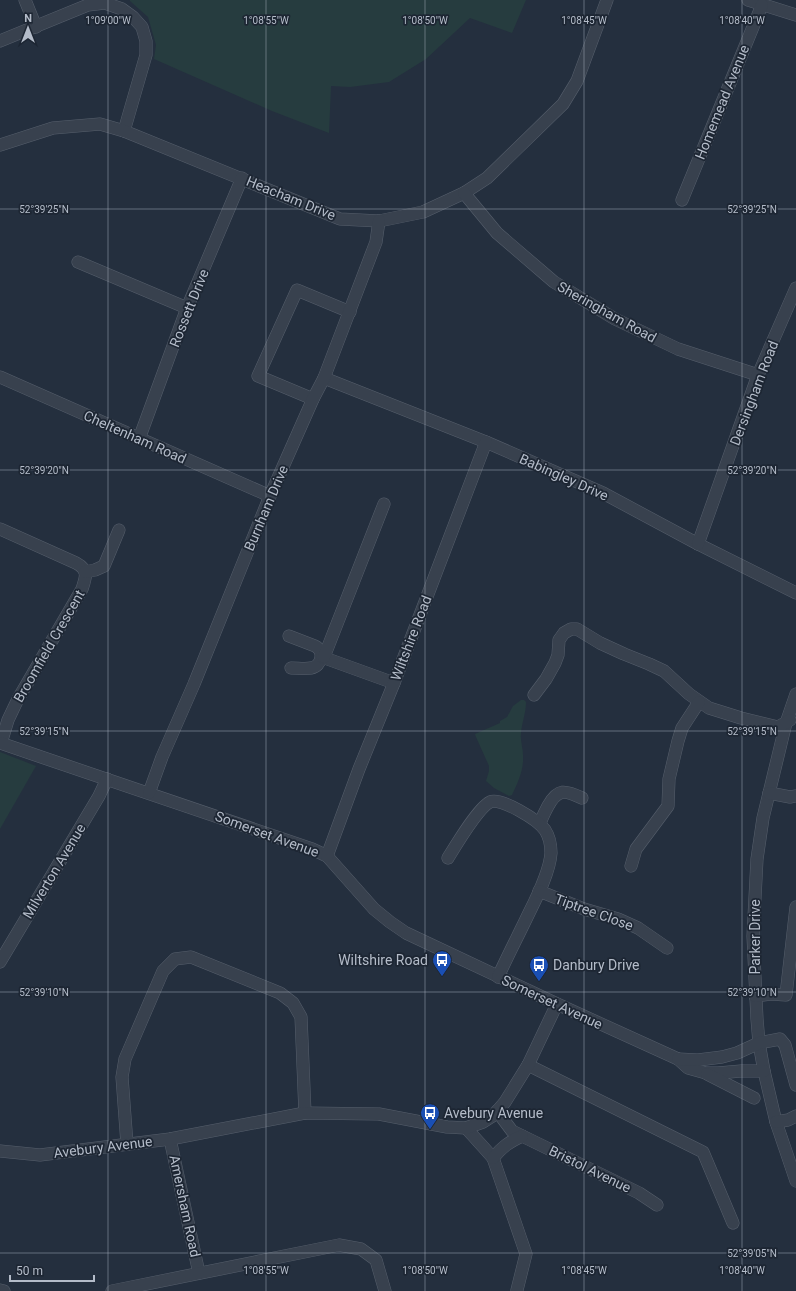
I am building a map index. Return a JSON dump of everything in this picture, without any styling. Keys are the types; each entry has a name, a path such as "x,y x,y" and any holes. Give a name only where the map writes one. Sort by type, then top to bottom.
{"street":[{"path":"25,0 36,27"},
{"name":"Heacham Drive","path":"0,145 53,128 100,124 124,131 340,219 379,221 423,212 464,192 487,178 562,104 577,81 607,0"},
{"path":"748,0 796,15"},
{"path":"0,41 88,5 105,3 122,8 142,27 146,41 146,55 124,131"},
{"name":"Homemead Avenue","path":"682,200 762,5"},
{"name":"Rossett Drive","path":"139,439 188,308 242,178"},
{"name":"Sheringham Road","path":"464,192 497,233 554,282 615,319 678,349 758,375"},
{"name":"Burnham Drive","path":"149,793 162,757 194,684 270,496 313,399 324,378 376,242 379,221"},
{"path":"78,262 188,308"},
{"name":"Dersingham Road","path":"698,544 758,375 796,288"},
{"path":"313,399 258,376 297,290 350,312"},
{"name":"Cheltenham Road","path":"0,378 270,496"},
{"name":"Babingley Drive","path":"324,378 486,442 603,493 698,544 796,593"},
{"name":"Wiltshire Road","path":"327,856 359,769 394,683 486,442"},
{"path":"291,668 311,668 316,666 323,657 384,504"},
{"name":"Broomfield Crescent","path":"0,529 82,566 85,572 85,580 82,589 18,699 8,720 0,743"},
{"path":"85,572 104,566 120,530"},
{"path":"534,695 546,679 555,663 558,655 559,640 564,633 571,629 577,630 624,654 664,671 698,702 709,708 778,727 791,720"},
{"path":"289,636 318,648 321,650 323,657"},
{"path":"323,657 394,683"},
{"name":"Parker Drive","path":"796,694 791,720 769,793 764,818 757,859 753,936 755,996 759,1043 776,1122 796,1181"},
{"path":"631,866 636,849 668,806 669,779 678,741 682,728 698,702"},
{"name":"Somerset Avenue","path":"0,743 296,842 327,856 374,909 406,933 498,977 678,1059 688,1068 706,1073 754,1098"},
{"name":"Milverton Avenue","path":"0,962 99,796 107,779"},
{"path":"540,824 552,799 557,793 569,793 582,798"},
{"path":"769,793 790,797 796,796"},
{"path":"448,858 478,814 491,801 498,801 532,817 546,831 550,843 550,863 540,891 498,977"},
{"name":"Tiptree Close","path":"540,891 584,909 618,919 638,928 667,948"},
{"path":"755,996 771,994 791,996 796,907"},
{"path":"127,1144 122,1077 125,1058 163,971 175,959 191,957 280,993 293,1003 301,1017 305,1113"},
{"path":"497,1111 505,1102 528,1064 557,1004"},
{"name":"Somerset Avenue","path":"678,1059 698,1060 722,1057 737,1053 759,1043 780,1039 785,1045 796,1086"},
{"path":"528,1064 703,1152 733,1223"},
{"name":"Somerset Avenue","path":"706,1073 764,1071"},
{"name":"Avebury Avenue","path":"0,1151 40,1155 170,1139 305,1113 379,1114 447,1127 466,1128 484,1122 497,1111"},
{"name":"Bristol Avenue","path":"497,1111 512,1131 639,1192 657,1204"},
{"path":"776,1122 788,1120 796,1116"},
{"path":"466,1128 493,1158 526,1254 517,1290"},
{"path":"493,1158 510,1141 522,1136"},
{"name":"Amersham Road","path":"170,1139 199,1273"},
{"path":"112,1291 163,1286 199,1273 339,1245 361,1250 376,1260 385,1291"},
{"path":"0,1290 4,1291"}],"green space":[{"path":"130,0 526,0 512,33 470,18 426,59 389,82 350,87 331,86 329,133 272,111 154,59 156,45 148,17"},
{"path":"521,700 526,702 521,736 523,766 512,795 509,796 494,788 486,781 489,766 475,734 500,723 500,721 507,717 513,706"},
{"path":"0,752 36,766 0,829"}],"place":[{"name":"Wiltshire Road","path":"442,977"},
{"name":"Danbury Drive","path":"539,982"},
{"name":"Avebury Avenue","path":"430,1130"}]}
